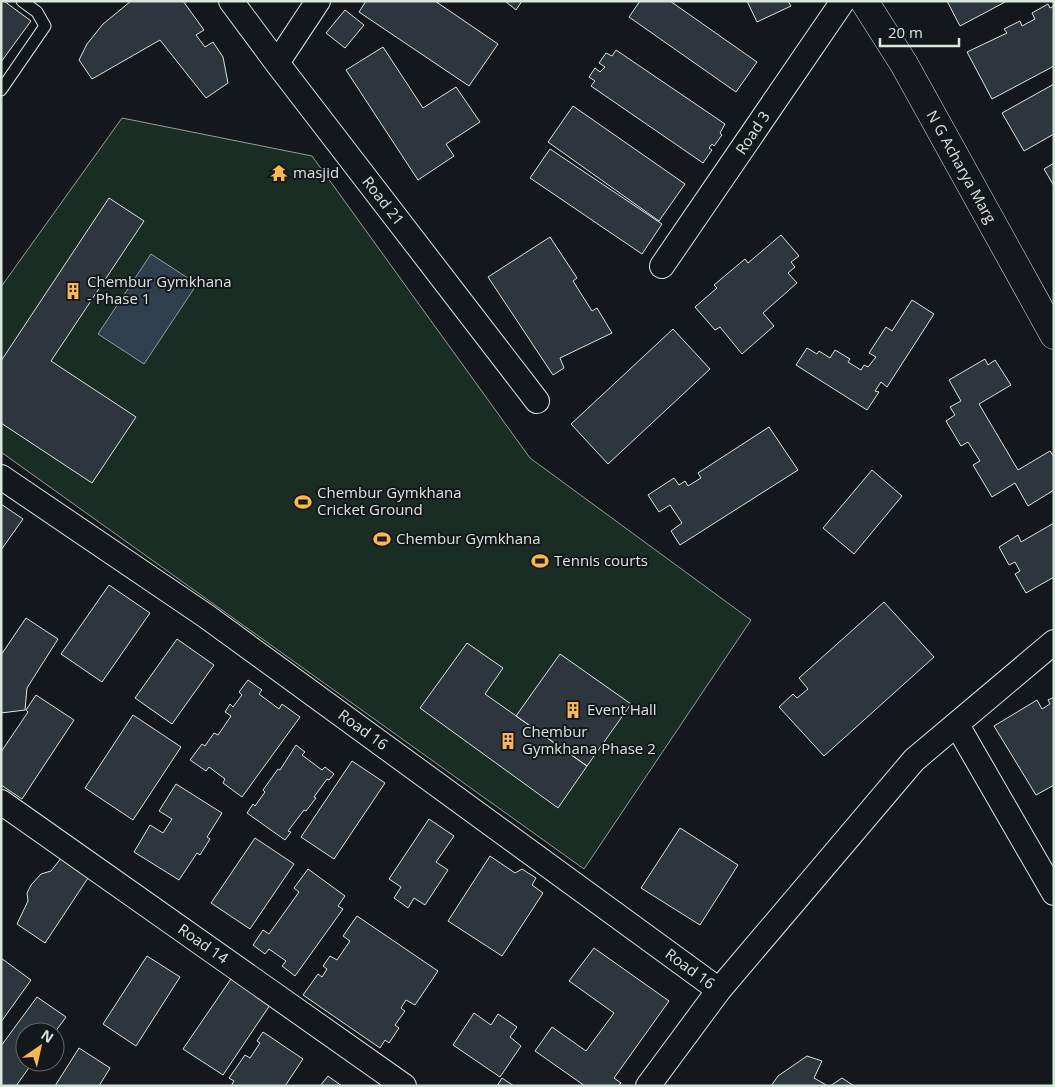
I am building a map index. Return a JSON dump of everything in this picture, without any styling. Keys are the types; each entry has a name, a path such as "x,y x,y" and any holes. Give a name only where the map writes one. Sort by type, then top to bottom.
{"main road":[{"name":"N G Acharya Marg","path":"864,1 904,64 1054,335"}],"street":[{"name":"Road 21","path":"231,1 537,401"},
{"path":"277,63 318,1"},
{"name":"Road 3","path":"662,266 843,1"},
{"name":"Road 16","path":"1,477 206,616 719,990"},
{"path":"648,1086 719,990 914,760 1054,642"},
{"path":"957,725 1054,893"},
{"name":"Road 14","path":"1,802 404,1086"}],"lane":[{"path":"1,90 45,26 37,12 22,1"}],"green space":[{"name":"Chembur Gymkhana","path":"122,118 312,156 530,458 751,620 584,869 1,452 1,287"}],"water":[{"path":"151,254 197,284 144,364 98,334"}],"building":[{"path":"1,1 4,1 31,21 1,62"},
{"path":"131,1 183,1 204,30 196,35 205,47 213,42 223,57 228,83 206,98 160,40 92,79 79,60 87,44 103,24"},
{"path":"366,1 435,1 498,44 469,86 359,12"},
{"path":"505,1 522,1 516,10"},
{"path":"640,1 670,1 757,62 736,92 629,17"},
{"path":"747,1 788,1 791,6 757,22"},
{"path":"947,1 1007,1 960,26"},
{"path":"1048,4 1050,8 1054,6 1054,66 992,99 967,52 1007,33 1004,29 1020,21 1022,26 1035,19 1032,13"},
{"path":"345,10 364,25 345,48 326,33"},
{"path":"383,47 423,108 456,87 480,122 446,144 454,156 418,180 346,70"},
{"path":"616,50 725,124 720,133 722,135 714,146 712,144 709,148 712,150 703,163 591,86 595,81 589,77 595,68 600,72 605,67 599,63 606,53 612,56"},
{"path":"1054,84 1054,134 1024,151 1002,113"},
{"path":"573,106 685,184 659,221 548,142"},
{"path":"550,149 662,224 642,254 530,178"},
{"path":"1054,163 1054,186 1044,169"},
{"name":"Chembur Gymkhana - Phase 1","path":"109,198 144,221 51,361 136,417 92,483 1,423 1,361"},
{"path":"781,235 799,256 791,262 795,267 788,273 797,283 763,313 774,326 742,354 720,327 715,330 695,307 717,288 714,285 745,259 748,263"},
{"path":"550,237 577,278 573,281 592,311 597,308 612,333 560,358 564,368 553,375 488,277"},
{"path":"912,300 934,314 887,387 881,382 875,391 879,392 867,410 796,365 807,348 817,354 819,351 830,358 835,350 850,359 848,362 861,370 864,365 868,367 876,357 869,353 886,327 892,331"},
{"path":"673,329 710,369 608,464 571,424"},
{"path":"985,359 988,365 995,360 1011,385 979,404 1018,470 1050,451 1054,457 1054,490 1028,506 1015,483 992,497 973,465 980,461 968,442 961,446 946,421 955,415 950,407 961,401 949,380"},
{"path":"769,427 798,470 680,545 671,531 682,523 670,505 659,512 648,495 674,478 679,485 685,481 688,486 701,478 698,473"},
{"path":"872,470 902,496 854,554 823,528"},
{"path":"1,504 23,519 1,550"},
{"path":"1054,523 1054,577 1026,593 1015,574 1020,571 1015,562 1009,565 999,547 1018,535 1021,542"},
{"path":"109,585 150,613 102,682 61,654"},
{"path":"884,602 934,657 824,756 779,707 793,694 797,698 808,689 799,678"},
{"path":"26,618 58,639 27,688 25,710 1,713 1,655"},
{"path":"177,639 214,665 172,724 135,698"},
{"name":"Chembur Gymkhana Phase 2","path":"467,643 503,668 485,694 587,766 558,808 420,708"},
{"name":"Event Hall","path":"560,654 631,704 587,766 516,716"},
{"path":"248,680 262,690 259,694 279,709 282,704 300,717 242,797 223,783 225,779 209,767 206,771 190,760 202,744 205,746 214,733 218,735 231,716 225,712 230,704 233,707 242,695 239,692"},
{"path":"36,695 74,720 22,799 1,785 1,752 28,712 26,710"},
{"path":"1054,697 1054,785 1036,795 994,726 1037,700 1042,709 1050,704 1048,700"},
{"path":"133,715 181,747 133,820 85,788"},
{"path":"296,745 305,752 302,755 322,770 325,767 334,774 329,780 327,779 314,797 316,798 288,831 291,832 285,840 247,813 253,804 255,806 265,792 263,790 278,769 280,770"},
{"path":"352,761 385,783 334,859 301,837"},
{"path":"176,784 222,813 207,837 210,839 200,855 197,853 179,880 134,852 150,825 163,833 172,819 159,811"},
{"path":"429,819 454,836 436,862 448,870 425,905 414,898 408,908 394,898 401,887 389,879"},
{"path":"680,828 738,865 700,925 641,888"},
{"path":"255,838 294,864 250,929 211,903"},
{"path":"490,856 515,873 522,869 536,878 532,885 543,893 502,956 448,921"},
{"path":"62,857 90,875 45,943 17,924 28,901 27,893 31,885 41,874 51,871"},
{"path":"308,869 345,896 338,906 343,909 295,976 282,966 286,961 269,949 265,954 253,945 263,930 269,934 299,892 294,888"},
{"path":"357,916 438,971 415,1005 406,1000 401,1008 405,1011 395,1025 399,1028 389,1043 385,1040 380,1048 303,995 318,974 322,977 327,969 323,966 330,956 337,960 350,941 343,936"},
{"path":"594,948 669,1001 614,1078 621,1083 618,1086 585,1086 535,1051 552,1027 586,1051 614,1013 569,981"},
{"path":"147,956 180,977 136,1046 103,1024"},
{"path":"1,958 31,980 1,1022"},
{"path":"235,973 274,999 223,1075 183,1049"},
{"path":"37,997 66,1017 62,1022 19,1022"},
{"path":"474,1013 491,1025 498,1014 517,1027 510,1037 521,1046 500,1077 453,1045"},
{"path":"15,1027 15,1072 26,1072 16,1086 1,1086 1,1046"},
{"path":"263,1032 303,1059 285,1086 231,1086 234,1081 229,1078 245,1055 250,1058 260,1043 257,1041"},
{"path":"79,1048 110,1068 99,1086 55,1086"},
{"path":"807,1056 822,1061 814,1078 828,1086 771,1086 778,1076"},
{"path":"328,1076 342,1086 320,1086"},
{"path":"502,1078 514,1086 497,1086"},
{"path":"842,1078 854,1086 830,1086"}],"place":[{"name":"masjid","path":"279,173"},
{"name":"Chembur Gymkhana - Phase 1","path":"73,291"},
{"name":"Chembur Gymkhana Cricket Ground","path":"303,502"},
{"name":"Chembur Gymkhana","path":"382,539"},
{"name":"Tennis courts","path":"540,561"},
{"name":"Event Hall","path":"573,710"},
{"name":"Chembur Gymkhana Phase 2","path":"508,741"}]}
